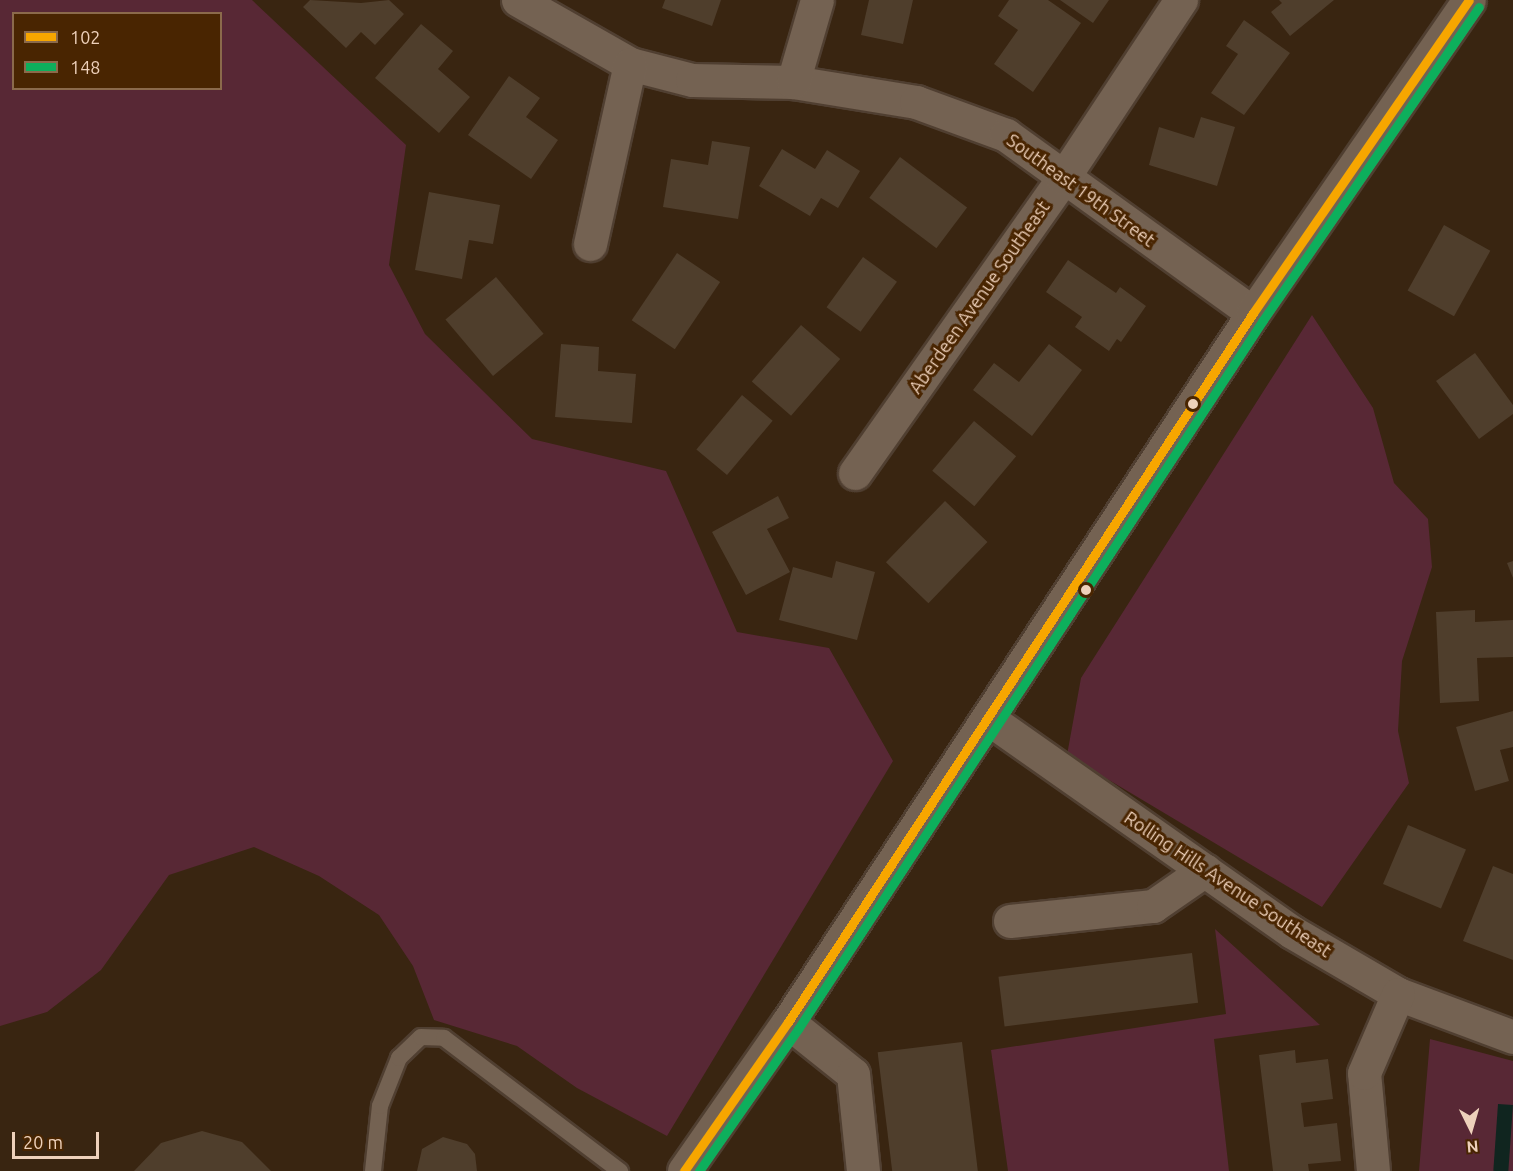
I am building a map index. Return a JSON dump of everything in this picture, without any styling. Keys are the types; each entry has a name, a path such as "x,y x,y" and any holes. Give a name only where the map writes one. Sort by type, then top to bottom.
{"street":[{"name":"Southeast 19th Street","path":"518,0 630,64 692,80 793,82 916,102 1006,135 1253,313"},
{"path":"793,82 817,0"},
{"name":"Aberdeen Avenue Southeast","path":"855,473 1064,178 1181,0"},
{"path":"684,1171 788,1022 1253,313 1469,0"},
{"path":"590,244 630,64"},
{"name":"Rolling Hills Avenue Southeast","path":"989,718 1292,932 1398,994 1513,1037"},
{"path":"1010,921 1153,906 1205,870"},
{"path":"1373,1171 1364,1073 1398,994"},
{"path":"788,1022 853,1074 863,1171"}],"lane":[{"path":"374,1171 380,1106 399,1058 421,1037 444,1038 620,1171"}],"shaded area":[{"path":"0,0 252,0 406,145 389,265 425,334 532,439 666,471 737,632 829,648 893,761 667,1136 577,1088 517,1046 434,1020 413,966 379,915 319,876 254,847 169,875 101,970 47,1012 0,1026"},
{"path":"1312,315 1373,408 1394,483 1428,519 1432,567 1402,661 1398,731 1409,783 1322,907 1067,755 1081,678"},
{"path":"1215,929 1320,1025 1214,1039 1229,1171 1008,1171 991,1050 1226,1014"},
{"path":"1430,1039 1513,1061 1513,1171 1419,1171"}],"water":[{"path":"1498,1104 1513,1105 1508,1171 1493,1171"}],"building":[{"path":"310,0 361,3 389,0 404,14 375,45 361,32 346,48 303,7"},
{"path":"665,0 721,0 712,26 662,8"},
{"path":"869,0 913,0 903,44 861,35"},
{"path":"1009,0 1048,0 1081,23 1033,92 994,64 1018,30 998,16"},
{"path":"1060,0 1109,0 1093,23"},
{"path":"1279,0 1334,0 1290,36 1271,12 1282,3"},
{"path":"1244,20 1290,53 1244,115 1211,93 1238,54 1226,46"},
{"path":"421,24 453,51 438,69 470,97 439,133 375,78"},
{"path":"509,76 540,98 526,117 558,140 531,179 468,135"},
{"path":"1201,117 1235,127 1217,186 1149,165 1159,127 1194,138"},
{"path":"712,141 750,147 738,219 663,207 671,159 708,165"},
{"path":"782,149 815,169 827,150 860,171 838,208 821,198 810,216 759,186"},
{"path":"900,157 967,208 936,248 869,198"},
{"path":"429,192 500,205 493,244 469,240 462,279 415,270"},
{"path":"1444,225 1490,251 1454,316 1408,291"},
{"path":"677,253 720,282 675,349 632,320"},
{"path":"863,257 897,282 861,332 827,307"},
{"path":"1068,260 1116,293 1120,287 1146,306 1121,342 1117,339 1109,351 1075,327 1082,317 1046,292"},
{"path":"496,277 544,334 493,376 445,319"},
{"path":"801,325 840,359 791,416 752,382"},
{"path":"561,344 599,347 598,371 636,374 632,423 555,417"},
{"path":"1049,344 1082,370 1032,436 973,390 994,363 1019,382"},
{"path":"1475,353 1513,405 1513,414 1479,439 1436,381"},
{"path":"742,395 773,421 727,475 696,449"},
{"path":"974,421 1016,456 974,506 932,471"},
{"path":"778,496 789,518 767,529 790,572 746,595 712,532"},
{"path":"945,501 987,542 928,603 886,562"},
{"path":"836,561 875,572 857,640 779,620 793,567 832,578"},
{"path":"1513,561 1513,578 1507,563"},
{"path":"1475,610 1475,622 1513,620 1513,657 1477,658 1479,701 1440,703 1436,612"},
{"path":"1513,711 1513,747 1500,750 1509,781 1475,791 1456,727"},
{"path":"1408,825 1466,850 1441,909 1383,884"},
{"path":"1493,866 1513,874 1513,960 1463,941"},
{"path":"1192,953 1198,1003 1005,1026 998,977"},
{"path":"962,1042 978,1171 892,1171 878,1052"},
{"path":"1295,1050 1296,1063 1328,1059 1333,1099 1301,1103 1304,1127 1337,1123 1341,1161 1308,1164 1309,1171 1273,1171 1259,1055"},
{"path":"202,1131 242,1142 271,1171 134,1171 161,1143"},
{"path":"443,1137 467,1144 475,1154 477,1171 417,1171 422,1149"}],"transit line":[{"name":"102","path":"684,1171 788,1022 1253,313 1469,0"},
{"name":"148","path":"699,1171 798,1029 1263,320 1479,7"}]}
